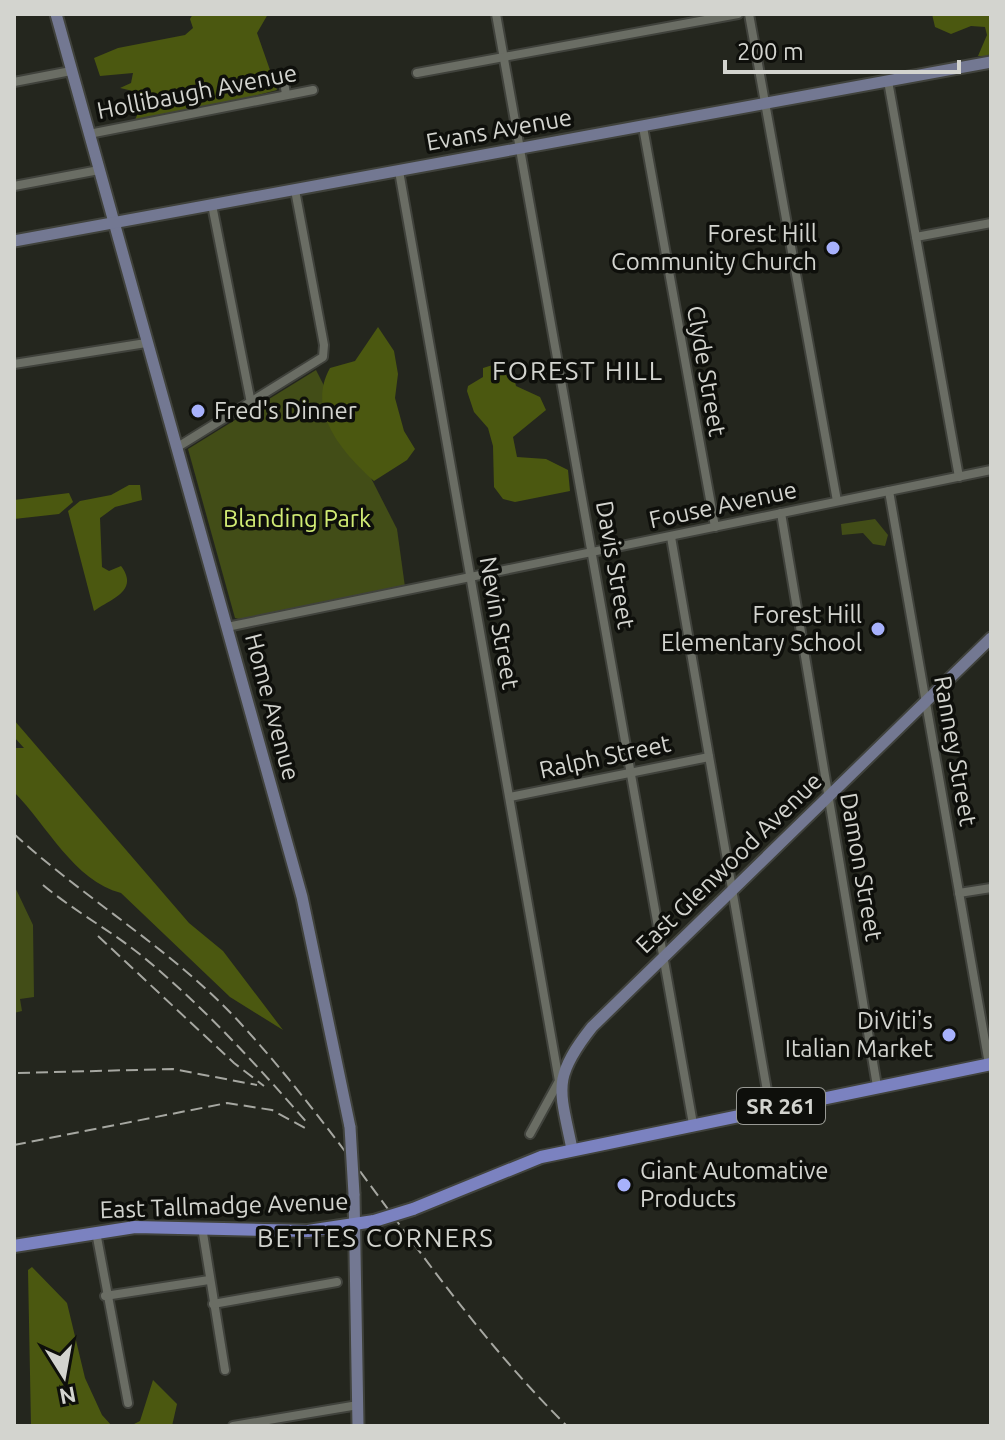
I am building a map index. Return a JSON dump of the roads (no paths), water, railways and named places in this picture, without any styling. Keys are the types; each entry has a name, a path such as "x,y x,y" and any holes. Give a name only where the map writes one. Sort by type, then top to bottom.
{"main road":[{"name":"East Tallmadge Avenue","path":"14,1246 96,1232 202,1226 290,1231 356,1225 413,1209 507,1169 572,1149 990,1064"}],"street":[{"name":"Home Avenue","path":"56,14 302,897 350,1127 356,1225 358,1426"},
{"name":"Davis Street","path":"496,14 693,1124"},
{"path":"417,73 738,14"},
{"path":"749,14 837,501"},
{"name":"Evans Avenue","path":"14,241 991,62"},
{"path":"14,82 71,71"},
{"path":"888,81 959,477"},
{"path":"284,82 286,94"},
{"name":"Hollibaugh Avenue","path":"89,134 313,90"},
{"name":"Clyde Street","path":"643,127 715,527"},
{"path":"14,186 99,170"},
{"name":"Nevin Street","path":"399,171 559,1081"},
{"path":"176,448 317,363 325,351 295,190"},
{"path":"212,205 251,403"},
{"path":"916,237 991,223"},
{"path":"14,364 146,343"},
{"name":"Fouse Avenue","path":"227,627 991,470"},
{"name":"Ranney Street","path":"889,491 990,1064"},
{"name":"Damon Street","path":"781,513 877,1086"},
{"path":"671,537 770,1108"},
{"name":"East Glenwood Avenue","path":"559,1081 572,1054 592,1027 991,638"},
{"name":"Ralph Street","path":"510,797 709,757"},
{"path":"959,893 991,888"},
{"path":"530,1134 559,1081"},
{"path":"559,1081 572,1149"},
{"path":"202,1226 225,1370"},
{"path":"96,1232 105,1296 111,1306 128,1403"},
{"path":"105,1296 209,1280"},
{"path":"213,1304 337,1282"},
{"path":"233,1426 358,1405"}],"railway":[{"path":"14,834 188,973 242,1025 324,1124 480,1330 567,1426"},
{"path":"43,885 165,975 229,1037 309,1125"},
{"path":"98,936 234,1063 264,1086"},
{"path":"18,1073 173,1069 257,1085"},
{"path":"14,1145 227,1103 272,1110 305,1128"}],"place":[{"name":"Forest Hill Community Church","path":"833,248"},
{"name":"Fred's Dinner","path":"198,411"},
{"name":"Forest Hill Elementary School","path":"878,629"},
{"name":"DiViti's Italian Market","path":"949,1035"},
{"name":"Giant Automative Products","path":"624,1185"}],"district":[{"name":"FOREST HILL","path":"578,371"},
{"name":"BETTES CORNERS","path":"376,1238"}],"park label":[{"name":"Blanding Park","path":"297,519"}]}
